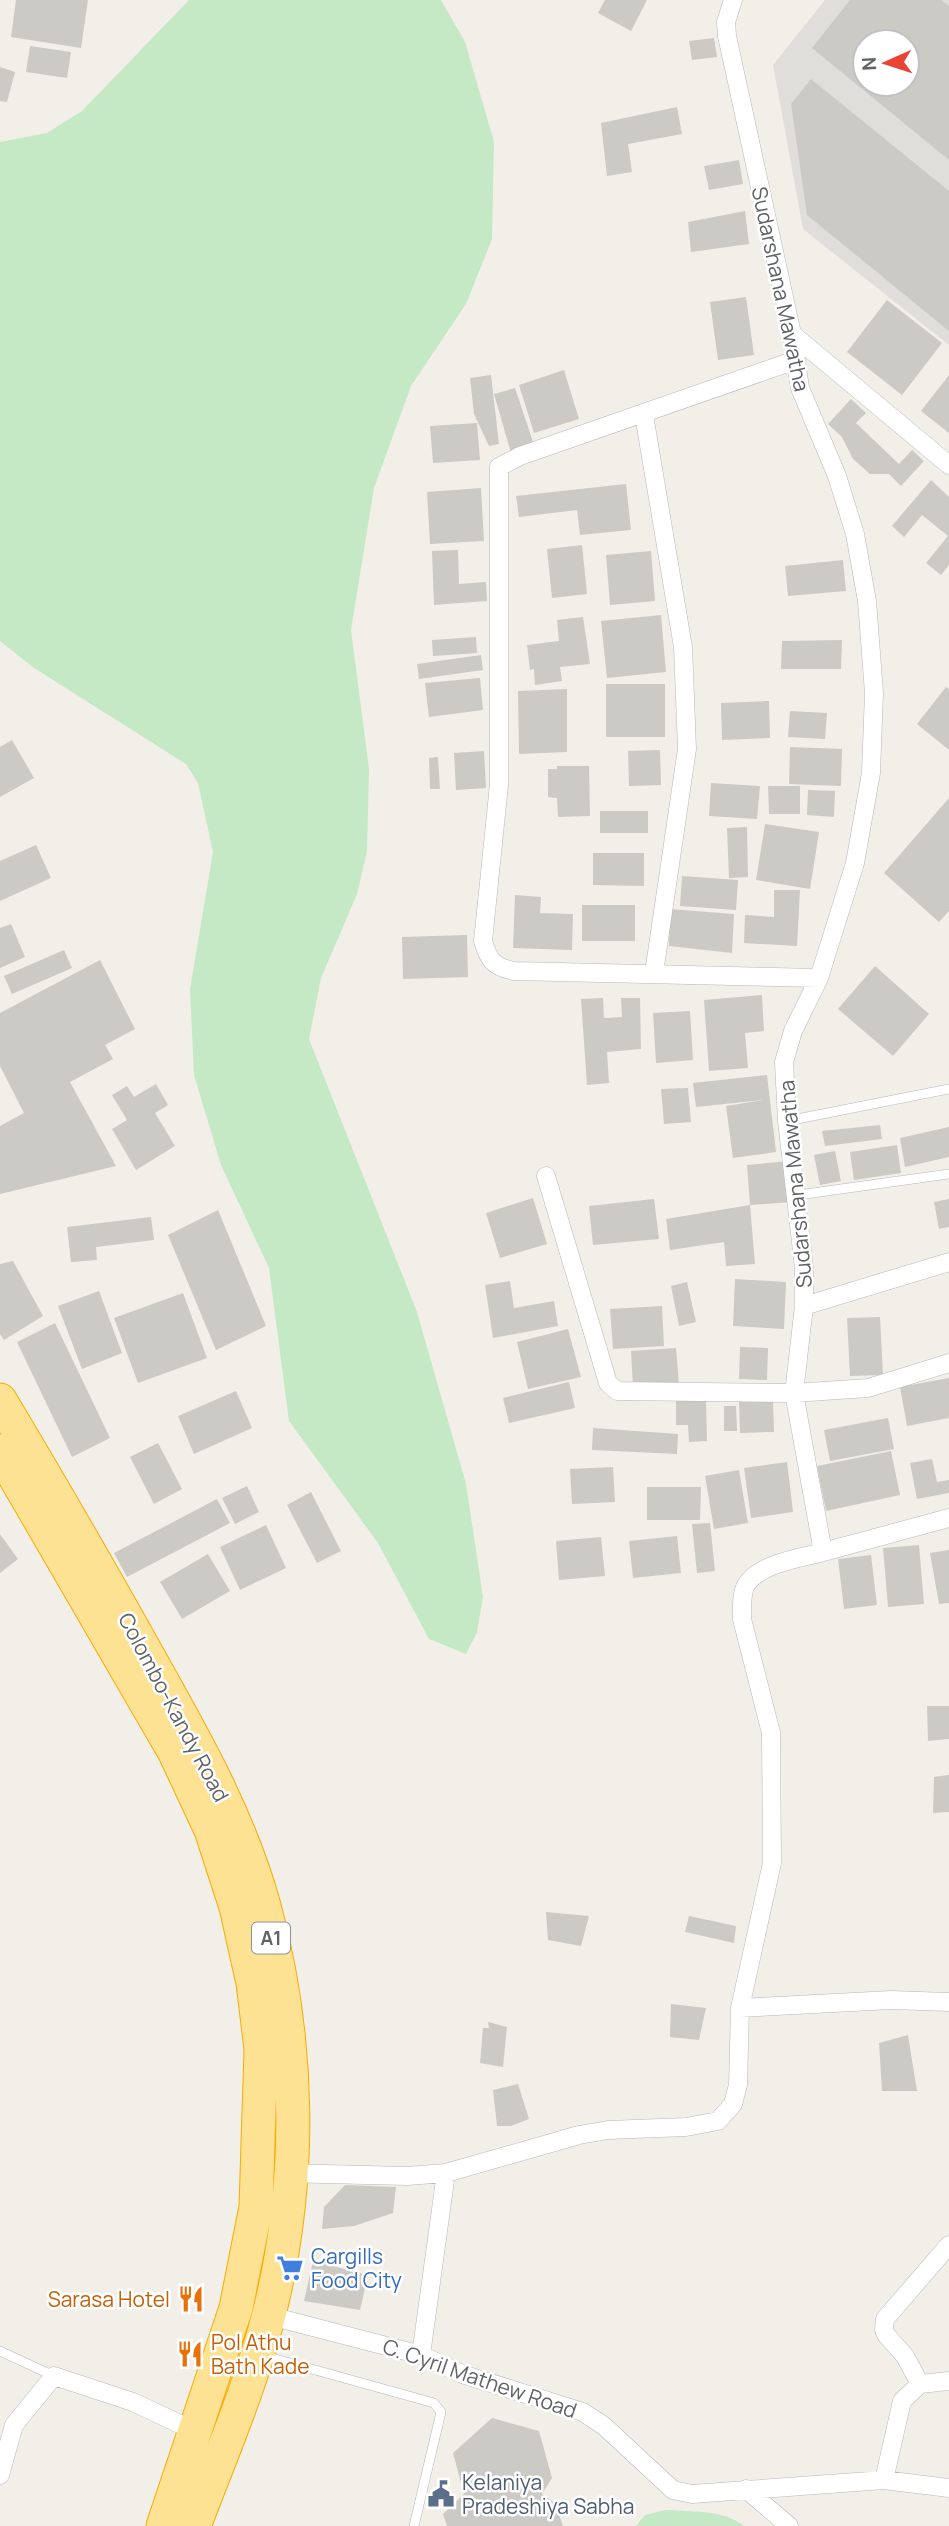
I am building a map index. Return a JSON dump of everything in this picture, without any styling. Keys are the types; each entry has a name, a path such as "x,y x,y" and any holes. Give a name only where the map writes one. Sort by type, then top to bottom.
{"highway":[{"name":"Colombo-Kandy Road","path":"0,1401 81,1536 215,1776 237,1828 263,1903 279,1972 294,2105 293,2173 269,2315 257,2354 163,2526"},
{"name":"Colombo-Kandy Road","path":"0,1451 175,1754 211,1830 236,1907 253,1983 261,2049 256,2207 194,2526"}],"street":[{"name":"Sudarshana Mawatha","path":"733,0 726,22 727,36 792,334 793,361 800,388 837,476 855,534 867,601 874,693 871,773 855,863 819,978 793,1031 784,1062 787,1121 798,1195 804,1306 794,1393 823,1552"},
{"path":"792,334 949,465"},
{"path":"793,361 520,456 499,467 499,785 483,941 489,959 497,967 514,971 654,972 819,978"},
{"path":"644,415 682,648 687,749 654,972"},
{"path":"546,1176 608,1383 617,1391 794,1393 868,1388 949,1363"},
{"path":"804,1306 949,1262"},
{"path":"259,2171 407,2176 446,2173 579,2135 608,2130 686,2127 718,2120 733,2104 738,2085 740,2008 772,1863 771,1733 741,1619 747,1585 762,1572 823,1552 949,1518"},
{"path":"740,2008 891,2000 949,2001"},
{"path":"421,2355 446,2173"},
{"path":"920,2384 905,2356 887,2336 884,2330 885,2319 949,2245"},
{"name":"C. Cyril Mathew Road","path":"236,2308 421,2355 462,2374 583,2413 604,2426 673,2490 692,2494 884,2480 949,2488"},
{"path":"0,2475 14,2425 54,2376 133,2402 211,2437"},
{"path":"884,2480 902,2402 920,2384 949,2381"},
{"path":"746,2489 789,2526"}],"lane":[{"path":"787,1121 949,1090"},
{"path":"798,1195 949,1174"},
{"path":"0,2351 54,2376"},
{"path":"257,2354 434,2403 440,2412 414,2526"}],"shaded area":[{"path":"825,0 949,0 949,345 803,229 773,65"}],"green space":[{"path":"189,0 441,0 465,42 494,142 492,239 466,304 411,386 374,488 351,630 369,769 367,851 357,894 321,978 309,1039 417,1312 466,1484 483,1597 477,1632 466,1654 429,1639 378,1543 289,1421 269,1268 221,1165 194,1075 190,989 213,852 198,783 186,764 34,668 0,641 0,142 47,133 82,111"},
{"path":"665,2510 717,2514 744,2526 636,2526 645,2515"}],"building":[{"path":"16,0 88,0 81,48 11,37"},
{"path":"605,0 647,0 631,31 598,13"},
{"path":"850,0 941,0 949,6 949,160 873,98 921,98 921,28 851,28 851,80 812,48"},
{"path":"714,38 717,57 692,60 689,41"},
{"path":"30,46 71,52 67,78 26,72"},
{"path":"0,67 15,72 7,102 0,101"},
{"path":"811,79 949,191 949,331 807,215 791,104"},
{"path":"677,107 682,134 628,144 632,172 607,176 601,123"},
{"path":"739,160 743,184 709,190 704,166"},
{"path":"745,211 749,244 691,252 688,222"},
{"path":"746,297 754,355 718,360 710,302"},
{"path":"887,300 942,343 902,395 847,352"},
{"path":"564,370 579,419 534,433 519,385"},
{"path":"491,375 499,444 489,446 474,414 470,378"},
{"path":"949,375 949,433 921,411"},
{"path":"515,388 534,445 511,453 494,394"},
{"path":"851,399 866,413 856,423 899,464 912,450 924,461 901,486 889,474 870,474 853,459 842,437 828,424"},
{"path":"477,423 480,460 433,463 430,426"},
{"path":"931,480 949,497 949,565 941,575 926,563 948,536 922,515 904,537 892,526"},
{"path":"626,484 631,530 580,535 577,510 519,517 516,496"},
{"path":"481,488 484,541 430,544 427,492"},
{"path":"582,545 587,594 552,598 547,549"},
{"path":"458,550 459,584 486,582 487,601 434,605 432,551"},
{"path":"651,551 655,601 610,605 606,555"},
{"path":"843,560 846,591 788,596 785,566"},
{"path":"661,615 666,672 607,678 601,621"},
{"path":"583,617 590,664 560,667 562,681 535,685 534,669 530,670 527,645 559,641 557,620"},
{"path":"476,637 477,653 433,656 432,640"},
{"path":"842,640 841,669 781,669 782,641"},
{"path":"481,655 483,670 419,679 417,664"},
{"path":"480,678 483,710 429,717 425,683"},
{"path":"606,684 665,684 665,737 606,737"},
{"path":"946,687 949,689 949,750 917,724"},
{"path":"567,689 567,752 519,754 518,691"},
{"path":"769,701 770,738 722,740 721,703"},
{"path":"790,711 827,713 825,739 788,737"},
{"path":"12,740 34,778 0,797 0,747"},
{"path":"790,747 842,749 841,786 789,784"},
{"path":"660,750 661,785 629,786 628,751"},
{"path":"484,751 486,788 456,790 454,753"},
{"path":"438,757 440,789 430,789 429,758"},
{"path":"557,766 589,766 590,816 558,817 557,798 548,797 548,769 557,769"},
{"path":"711,783 760,786 757,819 709,816"},
{"path":"768,786 800,786 800,814 769,814"},
{"path":"808,790 835,791 834,817 807,815"},
{"path":"949,798 949,911 939,922 884,873"},
{"path":"600,811 648,811 648,833 600,833"},
{"path":"765,824 819,832 810,889 756,880"},
{"path":"747,827 748,877 729,878 727,828"},
{"path":"36,845 51,878 0,901 0,861"},
{"path":"593,853 644,853 644,886 593,885"},
{"path":"682,876 738,880 736,910 680,906"},
{"path":"774,890 800,890 797,946 744,943 745,915 774,917"},
{"path":"515,895 541,897 540,913 573,914 572,950 513,948"},
{"path":"582,905 635,905 635,941 582,941"},
{"path":"670,909 734,914 732,953 669,946"},
{"path":"11,924 25,957 0,968 0,928"},
{"path":"467,935 468,977 403,979 402,937"},
{"path":"64,950 72,968 12,994 4,976"},
{"path":"100,960 135,1029 105,1045 113,1059 70,1082 116,1166 0,1194 0,1126 24,1113 0,1066 0,1013"},
{"path":"875,966 929,1014 893,1056 838,1009"},
{"path":"762,995 764,1031 745,1033 748,1068 709,1071 704,1000"},
{"path":"603,998 604,1018 622,1017 621,998 640,998 641,1049 607,1052 609,1083 587,1085 581,999"},
{"path":"690,1011 693,1060 656,1063 653,1013"},
{"path":"767,1075 776,1152 733,1158 726,1106 763,1100 696,1107 693,1083"},
{"path":"156,1084 168,1105 155,1113 175,1146 136,1170 112,1129 127,1120 112,1095 127,1086 134,1097"},
{"path":"688,1088 691,1122 664,1124 661,1089"},
{"path":"880,1125 882,1139 825,1146 822,1131"},
{"path":"949,1127 949,1157 905,1167 900,1138"},
{"path":"897,1145 901,1173 854,1180 850,1152"},
{"path":"835,1151 841,1181 820,1185 814,1155"},
{"path":"789,1161 792,1202 750,1205 747,1165"},
{"path":"533,1198 547,1244 500,1258 486,1213"},
{"path":"654,1199 659,1239 593,1245 589,1206"},
{"path":"949,1199 949,1227 939,1229 934,1202"},
{"path":"750,1205 755,1264 726,1266 724,1242 670,1250 666,1219"},
{"path":"218,1210 266,1326 216,1350 168,1235"},
{"path":"151,1217 154,1240 96,1247 97,1260 71,1262 67,1227"},
{"path":"13,1261 43,1316 4,1340 0,1334 0,1264"},
{"path":"735,1279 786,1282 784,1329 733,1326"},
{"path":"510,1281 514,1308 554,1301 558,1326 493,1338 485,1285"},
{"path":"687,1282 696,1322 679,1326 671,1286"},
{"path":"99,1291 122,1353 82,1369 58,1306"},
{"path":"183,1293 207,1358 138,1383 114,1318"},
{"path":"662,1306 664,1346 613,1349 610,1309"},
{"path":"880,1317 883,1375 850,1376 847,1318"},
{"path":"55,1323 110,1438 72,1457 17,1342"},
{"path":"568,1329 581,1377 528,1389 517,1342"},
{"path":"740,1347 768,1348 767,1380 739,1379"},
{"path":"676,1348 679,1384 633,1388 631,1351"},
{"path":"949,1378 949,1418 907,1426 900,1387"},
{"path":"569,1382 575,1408 509,1423 503,1398"},
{"path":"236,1391 252,1428 194,1454 178,1416"},
{"path":"706,1398 707,1441 689,1442 688,1425 676,1425 676,1399"},
{"path":"773,1400 774,1432 740,1433 739,1402"},
{"path":"724,1406 736,1406 737,1431 724,1431"},
{"path":"888,1418 894,1449 830,1461 824,1430"},
{"path":"593,1428 678,1434 677,1454 592,1450"},
{"path":"158,1443 182,1489 154,1504 130,1457"},
{"path":"891,1451 900,1495 826,1511 817,1466"},
{"path":"932,1459 937,1482 949,1480 949,1493 917,1499 910,1463"},
{"path":"787,1462 793,1512 751,1518 744,1468"},
{"path":"613,1467 615,1502 572,1504 570,1469"},
{"path":"739,1470 748,1523 714,1529 705,1476"},
{"path":"247,1486 259,1512 235,1524 222,1498"},
{"path":"647,1487 701,1487 700,1520 647,1520"},
{"path":"311,1492 341,1551 317,1563 287,1505"},
{"path":"217,1499 230,1523 127,1577 114,1553"},
{"path":"710,1523 715,1571 697,1573 692,1524"},
{"path":"266,1525 286,1568 240,1590 220,1547"},
{"path":"0,1534 18,1559 0,1573"},
{"path":"677,1536 681,1573 633,1578 629,1541"},
{"path":"601,1537 605,1576 559,1580 556,1541"},
{"path":"919,1545 924,1604 888,1607 883,1548"},
{"path":"949,1550 949,1603 939,1604 930,1553"},
{"path":"208,1554 230,1591 182,1619 160,1582"},
{"path":"871,1555 877,1605 844,1609 838,1559"},
{"path":"927,1706 949,1706 949,1739 928,1741"},
{"path":"949,1775 949,1812 933,1813 934,1777"},
{"path":"546,1912 589,1916 581,1946 548,1940"},
{"path":"689,1916 736,1926 734,1943 685,1932"},
{"path":"671,2004 706,2008 699,2040 670,2037"},
{"path":"488,2022 507,2027 503,2067 480,2063 483,2028 489,2028"},
{"path":"908,2035 917,2091 882,2091 879,2043"},
{"path":"518,2084 529,2119 511,2126 497,2126 493,2090"},
{"path":"345,2185 396,2187 393,2213 354,2226 322,2229 324,2207"},
{"path":"313,2261 368,2275 360,2310 304,2301"},
{"path":"492,2418 539,2431 552,2478 542,2494 555,2503 563,2526 447,2526 443,2514 464,2494 453,2453"}],"place":[{"name":"Cargills Food City","path":"290,2268"},
{"name":"Sarasa Hotel","path":"191,2299"},
{"name":"Pol Athu Bath Kade","path":"190,2354"},
{"name":"Kelaniya Pradeshiya Sabha","path":"441,2494"}]}
